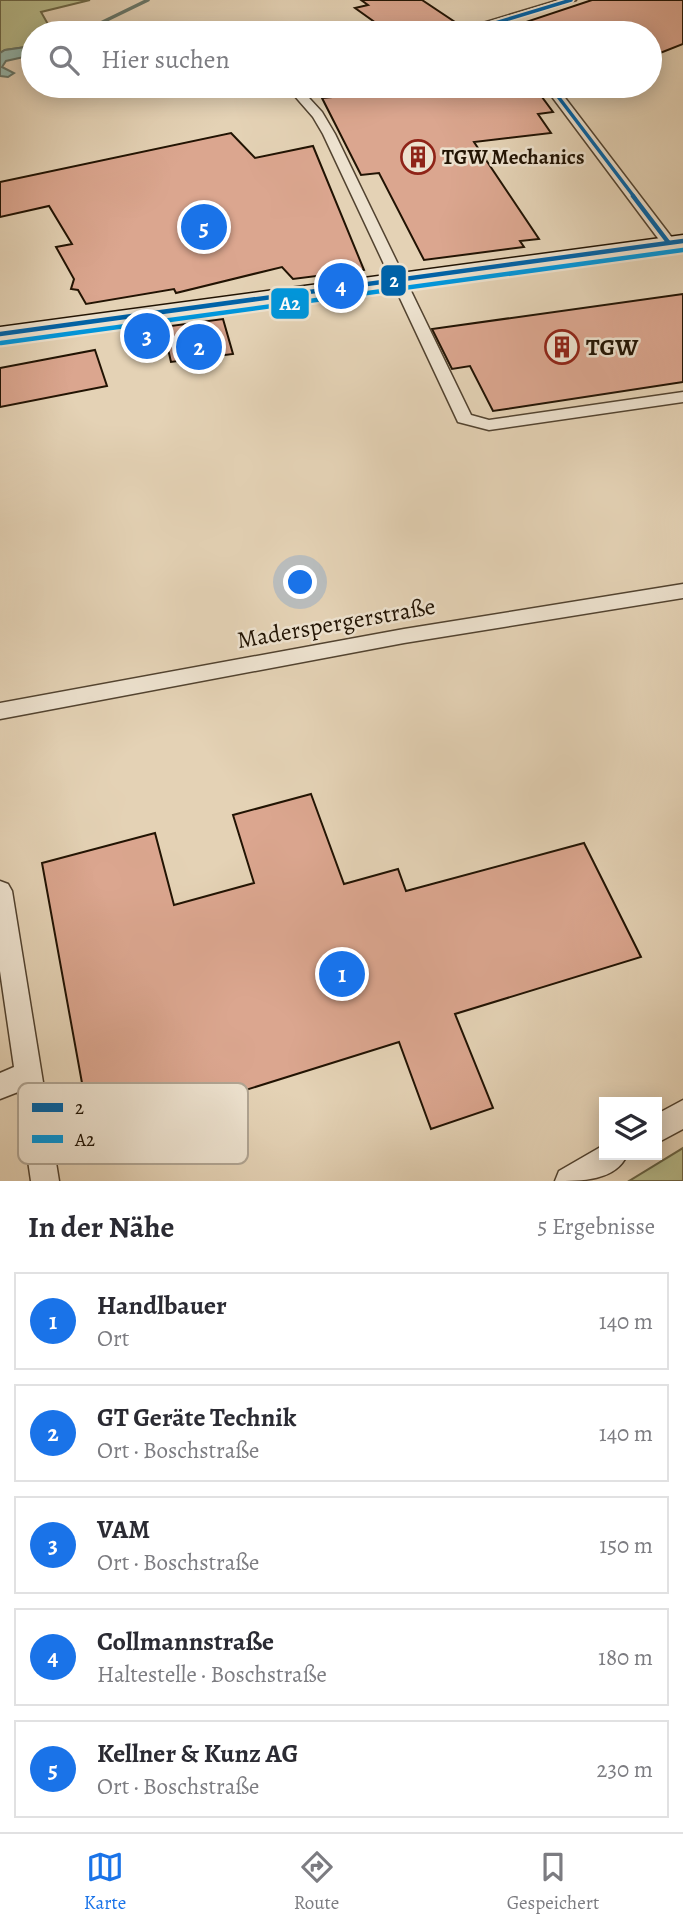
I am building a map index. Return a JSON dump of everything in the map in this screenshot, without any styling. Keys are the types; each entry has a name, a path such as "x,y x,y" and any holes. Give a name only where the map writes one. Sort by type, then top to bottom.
{"main road":[{"path":"0,334 675,242"}],"street":[{"path":"502,21 571,0"},
{"path":"303,98 318,115 329,134 464,418 489,425 683,397"},
{"path":"560,98 675,242"},
{"name":"Maderspergerstraße","path":"0,711 404,636 683,592"},
{"path":"0,891 29,1083"},
{"path":"0,1086 28,1074"},
{"path":"662,1126 683,1114"},
{"path":"569,1181 605,1160"}],"green space":[{"path":"0,0 90,0 41,12 46,21 21,21 21,48 0,53"},
{"path":"683,1148 683,1181 629,1181"}],"water":[{"path":"21,48 21,58 6,61 2,67 14,73 8,77 0,76 0,53"}],"building":[{"path":"361,0 422,0 454,21 373,21 355,8 368,5"},
{"path":"592,0 683,0 683,44 662,52 662,21 529,21"},
{"name":"TGW Mechanics","path":"322,98 543,98 553,112 538,114 551,133 474,142 539,239 520,241 524,247 424,260 379,173 361,175"},
{"path":"231,133 255,158 313,146 364,270 293,279 282,267 176,293 174,289 86,304 78,290 71,289 74,279 56,247 72,244 49,206 0,217 0,182"},
{"name":"TGW","path":"683,294 683,382 493,411 470,366 452,369 432,329"},
{"path":"223,319 233,354 171,362 163,327"},
{"path":"95,350 107,386 0,407 0,368"},
{"path":"311,794 344,884 398,869 406,891 584,843 641,957 455,1014 493,1108 431,1129 399,1042 248,1089 248,1083 82,1083 42,863 155,833 174,905 254,883 233,815"}],"waterway":[{"path":"105,21 148,0"}],"transit line":[{"name":"2","path":"502,21 571,0"},
{"name":"2","path":"559,98 668,242"},
{"name":"2","path":"0,334 683,241"},
{"name":"A2","path":"1,343 683,250"}],"place":[{"name":"TGW Mechanics","path":"418,157"},
{"name":"Kellner & Kunz AG","path":"204,227"},
{"name":"Collmannstraße","path":"341,286"},
{"name":"VAM","path":"147,336"},
{"name":"GT Geräte Technik","path":"199,347"},
{"name":"TGW","path":"562,347"},
{"name":"Handlbauer","path":"342,974"}]}
